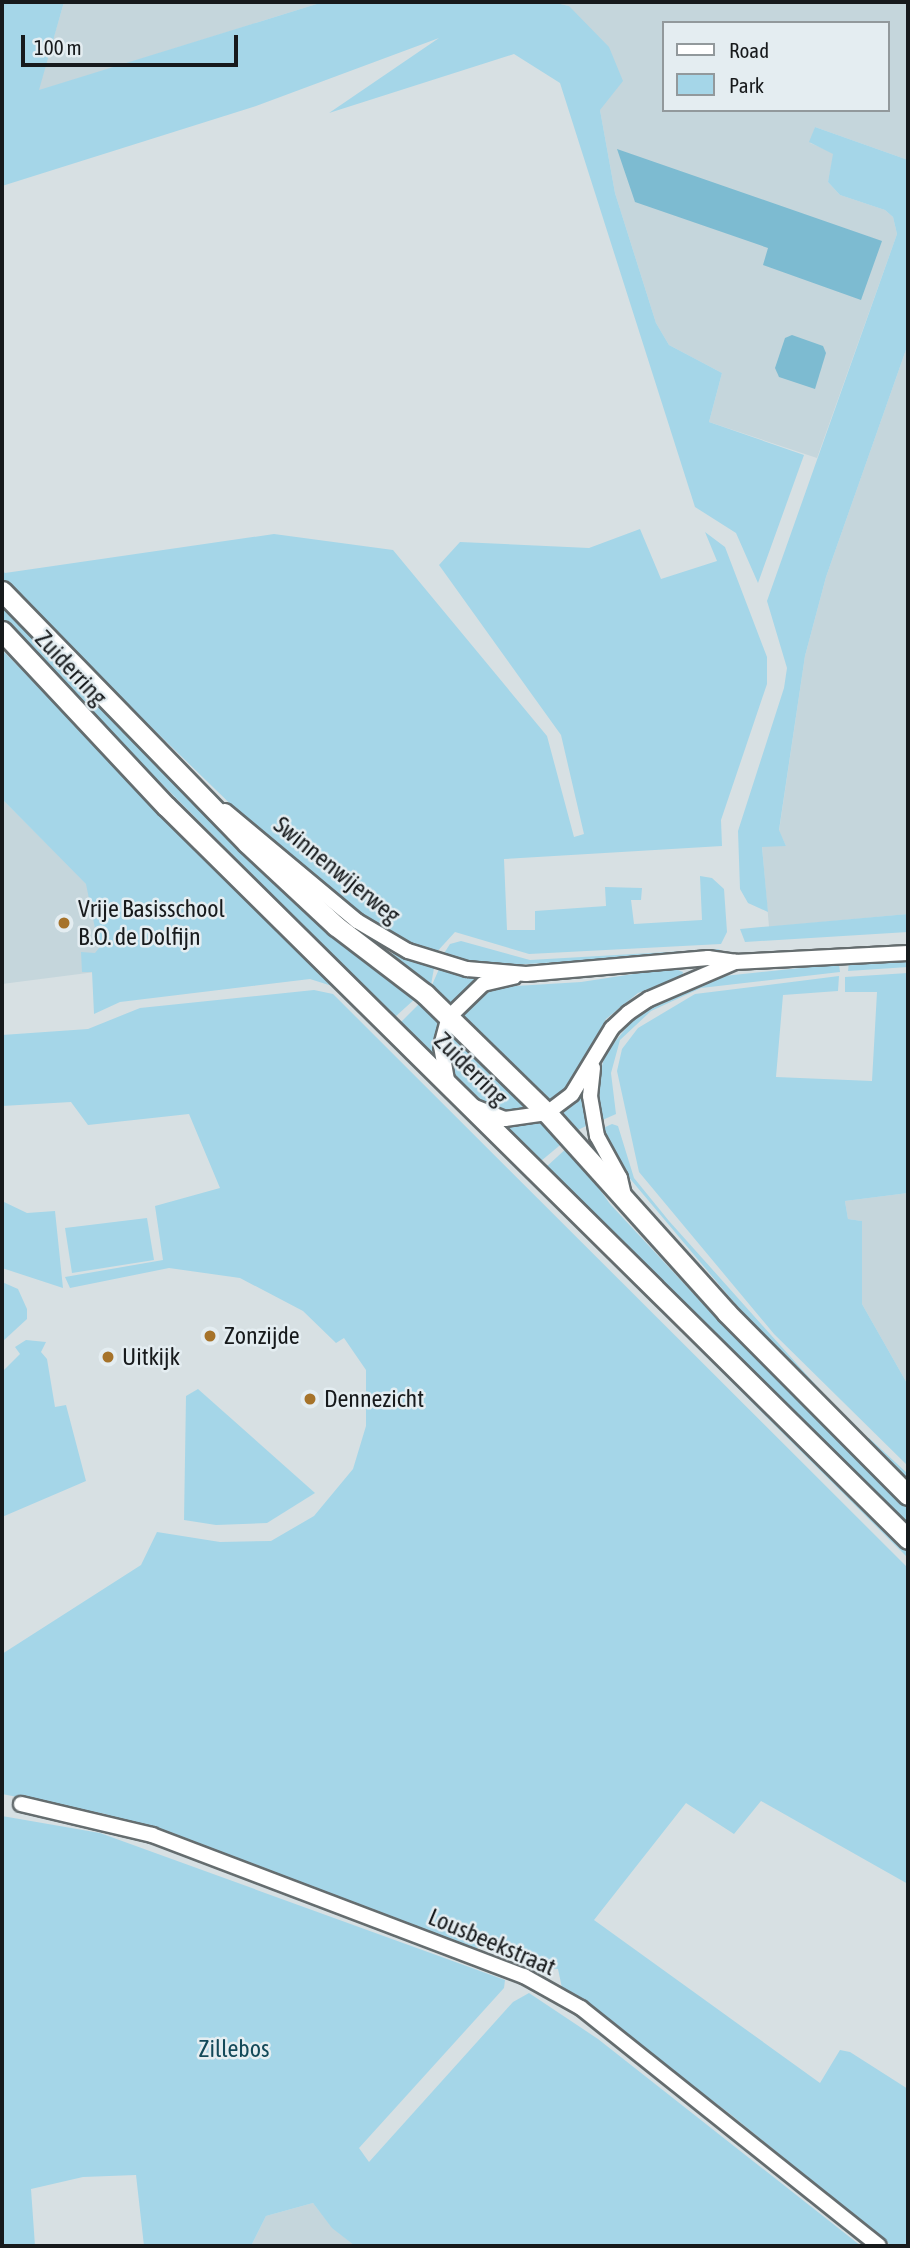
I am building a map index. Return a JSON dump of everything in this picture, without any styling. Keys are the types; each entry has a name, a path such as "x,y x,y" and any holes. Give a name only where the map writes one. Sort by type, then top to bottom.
{"main road":[{"name":"Zuiderring","path":"2,591 210,800 247,843 336,926 449,1017 547,1113 726,1312 908,1494"},
{"name":"Zuiderring","path":"2,631 166,806 474,1106 908,1539"}],"street":[{"name":"Swinnenwijerweg","path":"210,800 356,920 388,941 439,962 526,974"},
{"name":"Swinnenwijerweg","path":"449,1017 483,984 526,974 708,958 735,962 908,953"},
{"name":"Swinnenwijerweg","path":"547,1113 572,1094 593,1065 612,1028 628,1013 649,999 735,962"},
{"path":"447,1080 441,1046 449,1017"},
{"name":"Swinnenwijerweg","path":"593,1065 590,1096 597,1136 620,1178 624,1196"},
{"path":"474,1106 505,1119 547,1113"},
{"name":"Lousbeekstraat","path":"21,1804 152,1835 524,1976 581,2008 880,2246"}],"shaded area":[{"path":"64,2 323,2 38,91"},
{"path":"552,2 908,2 908,160 815,127 810,143 834,153 828,182 840,195 885,210 893,217 897,234 817,458 709,422 722,373 669,345 656,323 615,193 600,110 569,6"},
{"path":"617,149 882,241 861,300 763,265 768,248 635,202"},
{"path":"792,335 823,346 826,353 815,389 779,377 775,368 785,338"},
{"path":"908,344 908,914 769,927 762,846 786,846 779,831 805,656 826,577"},
{"name":"Vrije Basisschool B.O. de Dolfijn","path":"2,799 165,963 2,984"},
{"path":"908,1193 908,1385 862,1304 862,1221 848,1219 845,1201"},
{"path":"313,2203 332,2227 355,2246 251,2246 266,2216"}],"green space":[{"path":"2,2 64,2 39,90 323,2 552,2 569,6 609,47 623,81 600,110 615,193 656,323 669,345 722,373 709,422 804,455 758,583 736,533 695,507 560,83 514,54 329,113 439,38 253,107 2,186"},
{"path":"815,127 908,160 908,344 826,577 805,656 779,830 786,846 762,847 768,912 748,903 740,889 738,831 784,688 787,668 767,601 897,234 893,217 885,210 840,195 828,182 833,154 809,142"},
{"path":"640,529 661,579 717,561 705,532 725,547 767,657 767,684 721,820 722,846 504,859 507,930 535,930 535,911 606,906 605,887 642,888 641,900 631,900 634,924 702,920 700,876 712,878 724,889 727,932 721,944 529,954 455,932 434,955 413,948 359,917 252,825 2,582 2,570 5,573 274,534 393,550 547,736 574,837 584,834 561,735 439,565 460,542 589,548"},
{"path":"2,607 120,723 417,997 395,1017 2,624"},
{"path":"2,650 384,1029 380,1032 332,986 310,979 120,1002 94,1014 92,972 82,972 81,952 95,953 99,948 86,884 2,799"},
{"path":"908,914 908,932 745,942 740,929"},
{"path":"461,941 530,960 720,949 714,953 510,965 441,958 450,944"},
{"path":"394,952 434,968 431,985 426,989 390,956"},
{"path":"908,961 908,967 848,971 849,962"},
{"path":"839,964 840,972 701,988 651,1011 620,1040 611,1073 616,1114 598,1122 595,1094 605,1054 639,1012 664,997 724,976"},
{"path":"673,968 683,972 682,977 638,993 606,1019 565,1094 547,1107 456,1018 480,993 499,987 581,982"},
{"path":"439,969 478,979 446,1008 429,992"},
{"path":"908,973 908,1193 845,1201 848,1219 862,1221 862,1304 908,1385 908,1466 774,1334 639,1172 617,1071 622,1049 638,1028 695,994 839,976 838,991 783,995 776,1077 872,1081 877,992 845,992 845,977"},
{"path":"314,990 333,994 908,1568 908,1884 761,1801 734,1834 686,1803 594,1920 820,2083 840,2050 850,2052 908,2089 908,2246 892,2246 730,2114 562,1988 558,1969 545,1968 495,1944 472,1949 105,1814 2,1794 2,1654 141,1565 157,1532 220,1542 271,1541 314,1516 353,1469 366,1426 366,1370 344,1338 336,1343 303,1311 240,1278 169,1268 70,1288 65,1277 163,1260 155,1206 220,1188 189,1114 88,1125 71,1102 2,1106 2,1035 88,1029 140,1008"},
{"path":"422,1001 444,1019 435,1042 436,1059 400,1023"},
{"path":"450,1025 536,1110 509,1111 483,1101 459,1081 448,1063"},
{"path":"584,1094 588,1125 572,1133 555,1113"},
{"path":"544,1119 565,1141 541,1161 503,1125"},
{"path":"612,1124 618,1126 634,1178 669,1221 865,1440 769,1344 616,1162 599,1130"},
{"path":"569,1146 610,1204 730,1333 908,1508 908,1529 545,1168"},
{"path":"534,1179 908,1550 908,1558 531,1182"},
{"path":"2,1201 27,1213 55,1211 63,1288 2,1268"},
{"path":"147,1218 154,1260 72,1273 65,1228"},
{"path":"2,1282 18,1289 27,1309 27,1319 2,1342"},
{"path":"26,1340 46,1342 41,1352 47,1359 55,1407 66,1405 86,1481 2,1517 2,1372 20,1354 15,1347"},
{"path":"198,1389 315,1493 267,1523 216,1525 184,1520 186,1396"},
{"path":"869,1438 908,1474 908,1483 865,1440"},
{"name":"Zillebos","path":"2,1816 100,1833 505,1980 504,1988 359,2148 369,2162 513,2002 529,1993 598,2039 861,2246 355,2246 332,2228 313,2203 266,2216 251,2246 144,2246 136,2175 83,2177 31,2189 35,2246 2,2246"}],"place":[{"name":"Vrije Basisschool B.O. de Dolfijn","path":"64,923"},
{"name":"Zonzijde","path":"210,1336"},
{"name":"Uitkijk","path":"108,1357"},
{"name":"Dennezicht","path":"310,1399"}]}
